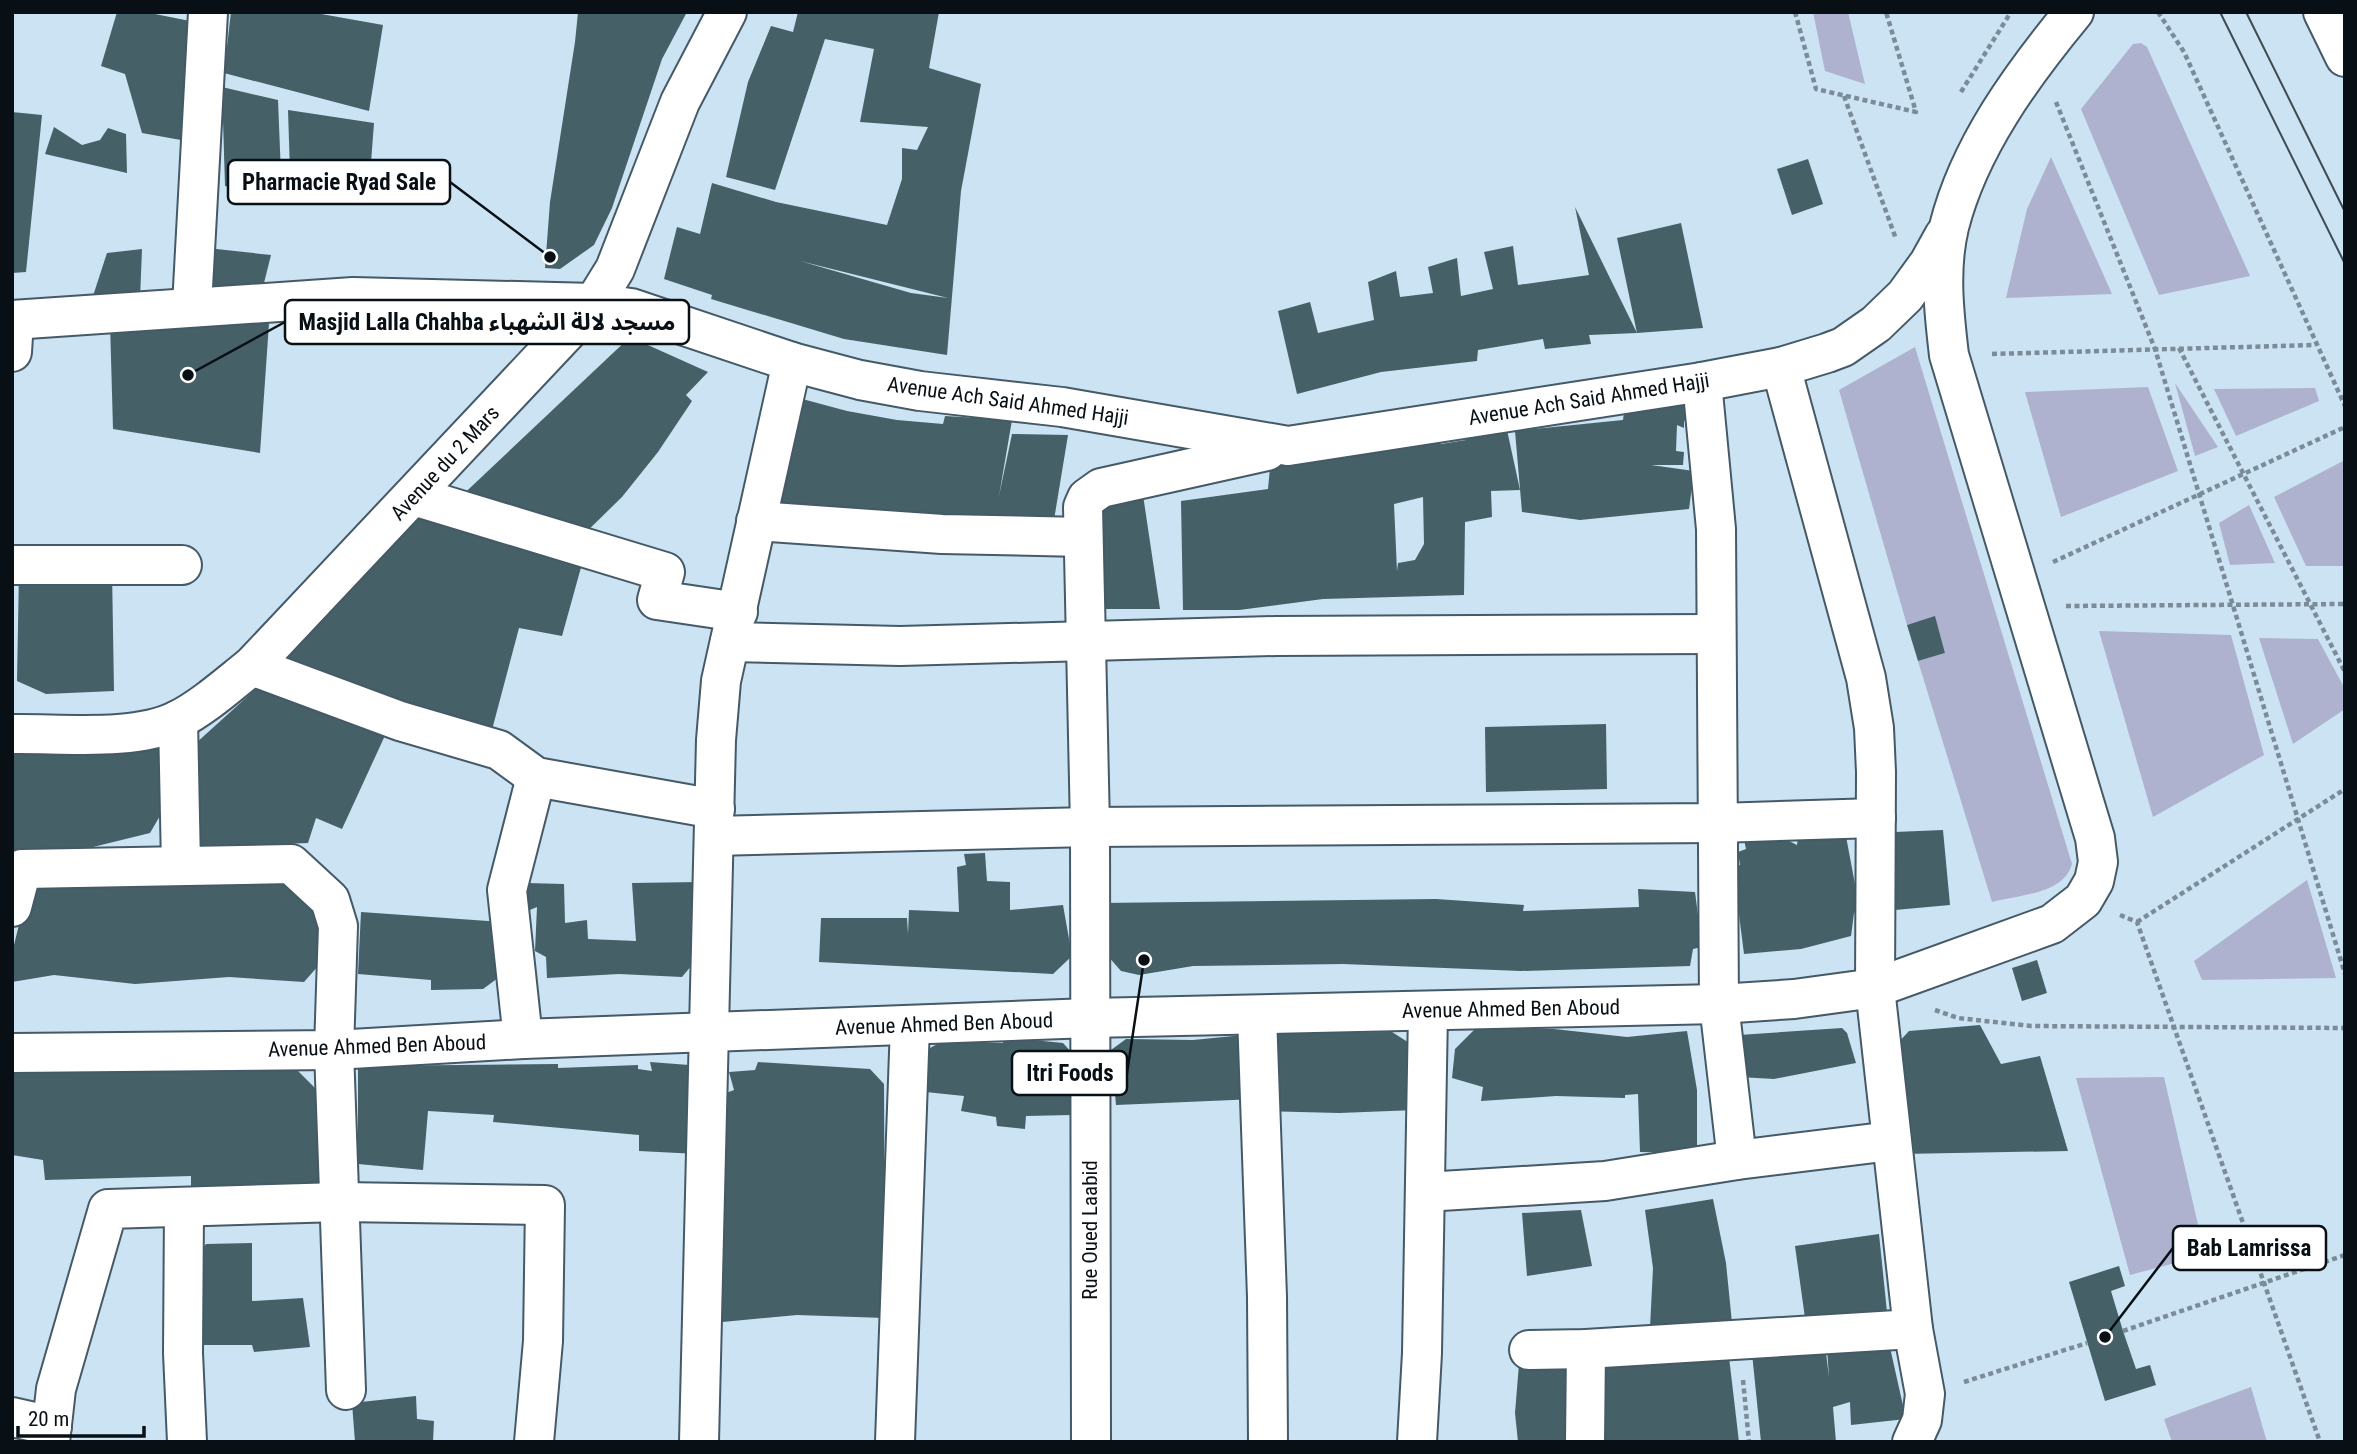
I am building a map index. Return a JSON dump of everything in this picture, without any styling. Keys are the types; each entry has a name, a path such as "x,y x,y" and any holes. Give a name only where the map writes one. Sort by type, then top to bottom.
{"street":[{"path":"192,306 208,12"},
{"name":"Avenue du 2 Mars","path":"12,734 154,730 178,720 252,666 594,303 615,269 680,102 703,52 727,12"},
{"path":"1949,228 1985,140 2038,55 2074,12"},
{"path":"2323,12 2345,57"},
{"name":"Avenue Ach Said Ahmed Hajji","path":"13,331 192,306 353,298 594,303 632,309 792,362 920,391 1062,407 1288,446 1702,382 1781,367 1843,347 1876,324 1905,296 1930,263 1949,228"},
{"name":"Avenue Ahmed Ben Aboud","path":"12,1053 334,1050 523,1039 1090,1018 1719,1004 1875,988 2052,924 2083,900 2094,881 2098,862 2095,838 1949,355 1943,275 1949,228"},
{"path":"699,1442 714,823 721,681 792,362"},
{"path":"1781,367 1866,678 1874,728 1875,988 1913,1329 1925,1394 1922,1420 1912,1442"},
{"path":"1702,382 1716,529 1719,1004 1737,1160"},
{"name":"Rue Oued Laabid","path":"1091,1442 1090,827 1083,507 1087,498 1101,488 1288,446"},
{"path":"414,496 665,572 657,600 734,627 900,646 1276,636 1716,634"},
{"path":"756,520 942,534 1083,537"},
{"path":"12,565 182,565"},
{"path":"252,666 400,721 499,750 536,777 714,823 1090,827 1718,823 1876,818"},
{"path":"178,720 181,865"},
{"path":"523,1039 508,890 536,777"},
{"path":"12,907 22,869 181,865 291,864 330,900 338,926 334,1050 346,1390"},
{"path":"1417,1442 1425,1192 1427,1011"},
{"path":"1257,1015 1267,1297 1268,1442"},
{"path":"895,1442 910,1025"},
{"path":"1425,1192 1605,1181 1737,1160 1891,1141"},
{"path":"12,1417 51,1434 56,1389 108,1209 184,1209 340,1202 545,1205 542,1341 534,1442"},
{"path":"184,1209 183,1353 187,1442"},
{"path":"1529,1350 1586,1349 1913,1329"},
{"path":"1585,1442 1586,1349"}],"path":[{"path":"1795,12 1816,89 1916,112 1886,12"},
{"path":"2158,12 2184,52 2345,406"},
{"path":"2038,55 2155,349 2345,974"},
{"path":"1843,95 1900,250"},
{"path":"1949,355 2315,345"},
{"path":"2179,348 2345,673"},
{"path":"2022,593 2199,494 2345,427"},
{"path":"2022,593 2233,605 2345,604"},
{"path":"2320,1442 2137,922 2345,789"},
{"path":"1875,988 1958,1018 2031,1026 2345,1028"},
{"path":"2123,1331 2345,1255"},
{"path":"1739,1340 1749,1442"},
{"path":"1925,1394 2087,1343"}],"shaded area":[{"path":"1813,12 1848,12 1865,84 1825,71"},
{"path":"2141,43 2147,47 2250,276 2159,295 2081,109 2133,44"},
{"path":"2051,157 2112,294 2006,298 2027,209"},
{"path":"1915,347 2072,864 2060,882 2050,887 1992,902 1918,661 1945,653 1935,617 1907,625 1839,390"},
{"path":"2175,383 2218,447 2195,456"},
{"path":"2148,387 2178,471 2061,517 2025,392"},
{"path":"2315,388 2319,401 2236,436 2214,389"},
{"path":"2345,460 2345,566 2306,566 2274,497"},
{"path":"2249,505 2275,563 2230,565 2219,523"},
{"path":"2099,631 2231,635 2264,755 2153,817"},
{"path":"2259,638 2318,639 2345,689 2345,709 2293,744"},
{"path":"2307,880 2336,978 2202,980 2194,961"},
{"path":"2164,1077 2205,1255 2130,1275 2076,1078"},
{"path":"2251,1387 2267,1442 2172,1442 2164,1419"}],"building":[{"path":"117,12 145,12 195,22 192,142 142,133 125,74 101,66"},
{"path":"231,12 310,12 383,25 369,111 224,73"},
{"path":"578,12 687,12 662,59 612,208 594,245 560,269 545,268 550,202"},
{"path":"798,12 939,12 929,68 981,84 961,191 947,355 844,339 711,299 712,295 664,279 677,227 700,234 712,183 776,202 887,225 902,179 902,148 917,150 928,127 860,122 874,49 825,39 775,190 726,177 748,82 771,26 793,32","holes":["800,261 948,298 911,293"]},
{"path":"222,87 278,100 282,200 225,186"},
{"path":"288,110 374,123 369,189 290,172"},
{"path":"12,112 42,115 26,272 12,273"},
{"path":"54,127 82,145 100,140 108,128 126,134 127,173 45,154"},
{"path":"1808,159 1823,204 1792,215 1777,169"},
{"path":"1575,207 1637,333 1589,335 1591,344 1545,349 1543,339 1478,350 1477,361 1381,372 1297,394 1278,311 1310,302 1318,333 1374,320 1368,282 1396,271 1400,297 1433,293 1428,267 1457,258 1461,296 1493,289 1484,252 1513,246 1518,285 1589,275"},
{"path":"1681,223 1703,328 1637,333 1617,238"},
{"path":"207,248 271,255 263,287 202,286"},
{"path":"142,249 140,299 92,299 107,253"},
{"path":"270,309 260,453 113,429 110,322"},
{"path":"630,337 708,372 686,395 692,401 658,452 622,497 577,541 454,503"},
{"path":"1664,393 1678,406 1686,397 1690,416 1684,421 1684,428 1677,425 1676,451 1684,452 1683,465 1651,465 1694,471 1689,509 1580,520 1522,512 1515,431 1623,420 1625,405"},
{"path":"795,397 847,411 897,420 943,424 945,416 1012,420 999,496 1012,434 1068,435 1054,520 768,521"},
{"path":"1507,430 1520,490 1491,491 1492,517 1465,522 1464,595 1323,599 1239,610 1183,610 1181,501 1268,489 1270,468 1435,437 1441,444 1466,440 1465,432","holes":["1423,497 1424,544 1415,560 1398,563 1397,571 1394,504"]},
{"path":"1143,495 1160,609 1106,609 1098,504"},
{"path":"423,508 585,553 562,636 519,628 489,741 277,669 384,555"},
{"path":"19,571 112,571 114,691 46,694 17,681"},
{"path":"1935,616 1945,653 1918,661 1907,625"},
{"path":"268,678 388,729 342,829 316,818 308,843 200,847 195,744"},
{"path":"1606,724 1607,789 1486,792 1485,727"},
{"path":"169,737 161,814 150,833 93,847 91,860 12,861 12,755"},
{"path":"1790,828 1789,841 1797,845 1799,829 1845,831 1860,911 1854,913 1851,936 1801,949 1744,954 1733,867 1740,865 1738,852 1746,849 1743,835"},
{"path":"1943,830 1950,905 1895,910 1895,832"},
{"path":"985,853 987,881 1010,882 1010,910 1063,905 1072,956 1053,974 819,962 821,918 907,918 908,934 909,910 959,912 957,867 966,865 964,854"},
{"path":"290,873 318,899 326,957 304,982 229,977 135,984 54,975 12,982 12,953 31,876"},
{"path":"699,882 697,959 682,977 619,974 547,978 546,957 535,951 537,907 525,912 526,883 564,884 565,923 587,920 588,939 636,941 632,883"},
{"path":"1638,889 1695,892 1702,947 1693,949 1690,966 1521,971 1343,964 1193,966 1139,975 1121,971 1107,955 1101,903 1436,899 1524,905 1523,911 1639,907"},
{"path":"361,912 502,922 502,975 483,989 431,990 431,980 358,974"},
{"path":"2037,960 2047,993 2022,1001 2012,968"},
{"path":"1980,1025 2001,1064 2040,1056 2068,1151 1902,1154 1897,1044 1909,1031"},
{"path":"1477,1027 1554,1029 1627,1037 1687,1031 1697,1090 1697,1153 1640,1152 1638,1094 1625,1095 1625,1098 1556,1096 1481,1101 1483,1087 1452,1078 1455,1049"},
{"path":"1842,1028 1847,1033 1856,1063 1774,1079 1739,1077 1739,1035"},
{"path":"1392,1032 1414,1046 1416,1110 1339,1113 1265,1111 1264,1033"},
{"path":"1254,1034 1256,1099 1116,1105 1111,1050 1126,1039 1193,1040"},
{"path":"1003,1037 1063,1043 1074,1055 1071,1115 1026,1116 1025,1129 997,1126 996,1117 961,1111 964,1096 916,1091 921,1053 941,1042 1003,1043"},
{"path":"650,1062 689,1065 691,1114 698,1154 639,1151 639,1135 493,1122 494,1115 428,1111 423,1170 358,1164 358,1066 558,1064 558,1068 638,1065 638,1069 652,1071"},
{"path":"758,1062 870,1069 884,1084 885,1318 797,1315 712,1323 726,1093 734,1090 729,1072 755,1070"},
{"path":"291,1064 320,1093 321,1183 250,1191 191,1191 191,1176 45,1180 43,1160 12,1155 12,1070"},
{"path":"1713,1199 1726,1263 1732,1323 1650,1328 1653,1268 1645,1210"},
{"path":"1581,1210 1592,1266 1527,1276 1522,1213"},
{"path":"1879,1234 1887,1312 1805,1318 1795,1246"},
{"path":"252,1243 252,1301 303,1298 310,1347 254,1352 252,1345 191,1345 193,1261 206,1244"},
{"path":"2119,1266 2125,1286 2111,1291 2123,1331 2136,1369 2150,1365 2156,1385 2105,1401 2069,1282"},
{"path":"1889,1343 1906,1419 1851,1425 1850,1402 1833,1407 1836,1442 1761,1442 1752,1353 1825,1345 1829,1377 1827,1348"},
{"path":"1729,1357 1739,1442 1596,1442 1595,1364"},
{"path":"1577,1359 1577,1442 1518,1442 1515,1413 1519,1364"},
{"path":"416,1396 417,1419 434,1421 433,1442 355,1442 352,1403"}],"tram line":[{"path":"2220,12 2345,264"},
{"path":"2246,12 2345,212"}],"place":[{"name":"Pharmacie Ryad Sale","path":"550,257"},
{"name":"Masjid Lalla Chahba مسجد لالة الشهباء","path":"188,375"},
{"name":"Itri Foods","path":"1144,960"},
{"name":"Bab Lamrissa","path":"2105,1337"}]}
